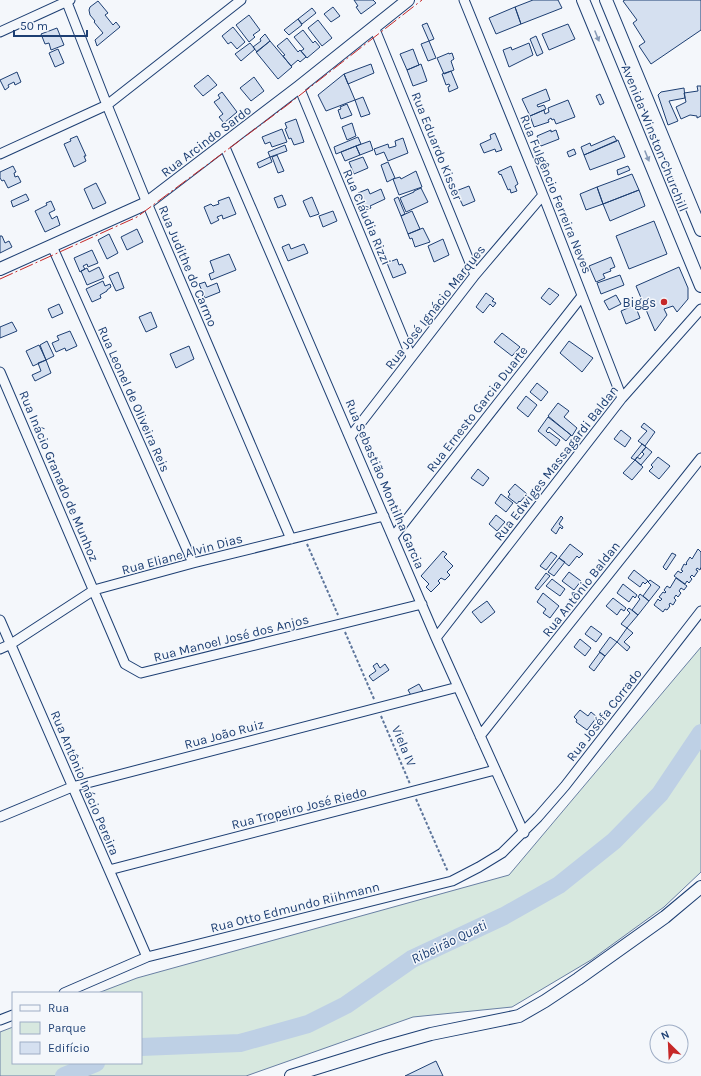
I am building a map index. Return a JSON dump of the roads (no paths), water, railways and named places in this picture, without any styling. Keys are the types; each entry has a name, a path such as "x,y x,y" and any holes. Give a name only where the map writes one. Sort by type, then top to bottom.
{"street":[{"path":"0,154 107,106 241,0"},
{"name":"Rua Arcindo Sardo","path":"0,269 147,203 299,87 408,0"},
{"name":"Rua Fulgêncio Ferreira Neves","path":"464,0 543,195 622,398"},
{"name":"Avenida Winston Churchill","path":"583,0 701,286"},
{"name":"Avenida Winston Churchill","path":"606,0 701,230"},
{"path":"0,32 67,1"},
{"name":"Rua Judithe do Carmo","path":"67,1 107,106 147,203 292,539"},
{"name":"Rua Eduardo Kisser","path":"374,27 475,275"},
{"name":"Rua Cláudia Rizzi","path":"299,87 411,357"},
{"name":"Rua Sebastião Montilha Garcia","path":"224,145 436,638 524,833"},
{"name":"Rua José Ignácio Marques","path":"350,437 475,275 543,195"},
{"name":"Rua Leonel de Oliveira Reis","path":"52,246 192,563"},
{"name":"Rua Ernesto Garcia Duarte","path":"393,537 582,296"},
{"name":"Rua Edwiges Massagardi Baldan","path":"436,638 622,398 701,309"},
{"name":"Rua Inácio Granado de Munhoz","path":"0,372 94,590"},
{"name":"Rua Antônio Baldan","path":"480,736 701,458"},
{"name":"Rua Eliane Alvin Dias","path":"0,649 11,644 94,590 192,563 384,516"},
{"name":"Rua Manoel José dos Anjos","path":"94,590 124,664 141,673 422,604"},
{"name":"Rua Joséfa Corrado","path":"524,833 565,786 701,611"},
{"name":"Rua Antônio Inácio Pereira","path":"0,620 147,957"},
{"name":"Rua João Ruiz","path":"0,817 72,787 458,687"},
{"name":"Rua Tropeiro José Riedo","path":"109,870 495,770"},
{"name":"Rua Otto Edmundo Riihmann","path":"66,992 147,957 452,881 502,853 524,833"},
{"path":"291,1076 431,1034 519,1016 578,979 665,917 701,887"},
{"path":"0,1020 12,1015"}],"waterway":[{"name":"Ribeirão Quati","path":"142,1047 240,1043 308,1024 346,1005 412,959 504,916 559,885 614,841 660,794 701,733"},
{"name":"Ribeirão Quati","path":"64,1076 94,1064"}],"place":[{"name":"Biggs","path":"664,302"}]}
